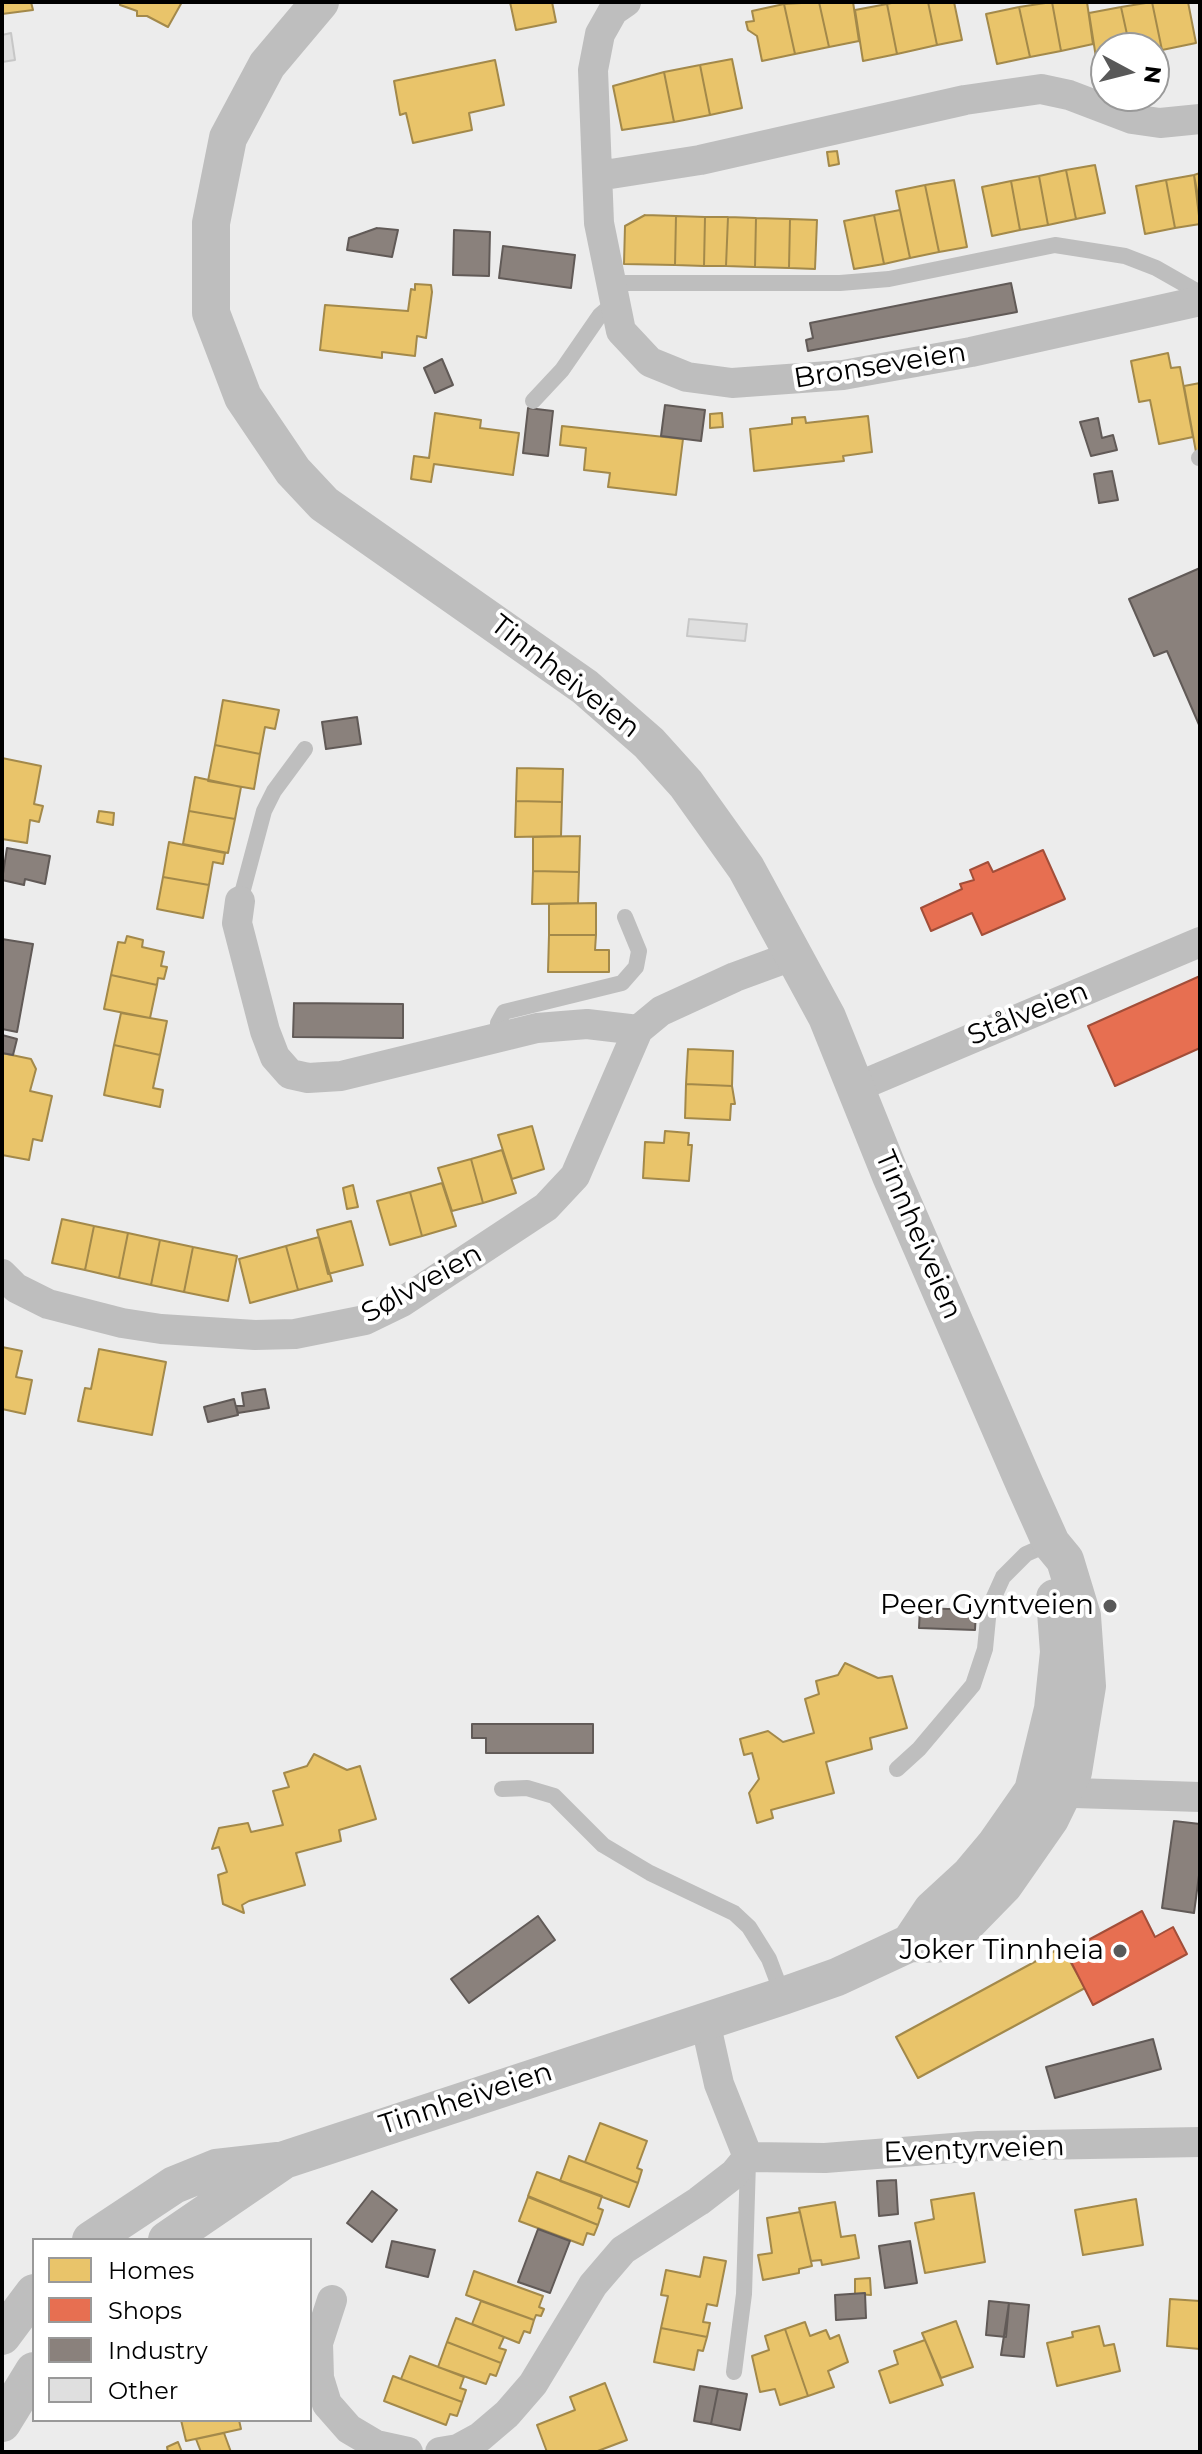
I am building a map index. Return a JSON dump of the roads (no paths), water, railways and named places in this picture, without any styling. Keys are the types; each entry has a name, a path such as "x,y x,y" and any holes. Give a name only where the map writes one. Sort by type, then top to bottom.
{"street":[{"name":"Tinnheiveien","path":"170,2238 284,2160 783,1996 837,1977 910,1943 937,1944 964,1926 1024,1860 1048,1792 1073,1772 1085,1715 1086,1659 1073,1579 1065,1560 1051,1543 1025,1485 891,1176 827,1017 795,955 719,825 649,743 585,687 324,504 293,471 243,397 211,313 211,223 228,138 245,103 267,65 320,2"},
{"name":"Bronseveien","path":"626,2 613,11 600,34 593,70 599,223 621,331 650,362 687,377 732,383 858,373 971,352 1200,301"},
{"path":"598,176 700,160 965,100 1041,89 1069,95 1132,119 1160,123 1200,119"},
{"path":"240,901 237,923 265,1031 275,1057 290,1074 308,1078 341,1076 537,1028 587,1024 638,1030 661,1011 735,977 795,955"},
{"name":"Stålveien","path":"857,1087 1200,942"},
{"name":"Sølvveien","path":"2,1274 16,1288 48,1304 122,1323 161,1329 255,1335 295,1334 365,1320 402,1302 546,1207 575,1176 638,1030"},
{"path":"1048,1792 1200,1797"},
{"path":"440,2452 458,2449 480,2437 507,2414 533,2384 593,2285 623,2250 699,2201 734,2174 748,2157 719,2084 705,2021"},
{"name":"Eventyrveien","path":"748,2157 825,2158 979,2146 1200,2142"},
{"path":"94,2238 174,2185 216,2168 284,2160"},
{"path":"332,2300 318,2343 319,2378 327,2404 349,2429 376,2445 408,2452"},
{"path":"2,2336 24,2301"},
{"path":"2,2346 32,2352"},
{"path":"2,2423 32,2374"}],"lane":[{"path":"533,401 562,370 600,315 611,293 865,281 1055,245 1125,256 1166,273 1200,293"},
{"path":"240,901 264,811 274,791 305,749"},
{"path":"500,1036 498,1023 504,1012 622,983 636,967 639,951 625,917"},
{"path":"897,1769 919,1749 973,1685 985,1649 989,1608 1003,1577 1026,1554 1051,1543"},
{"path":"502,1789 527,1788 554,1796 603,1845 650,1873 734,1913 749,1927 769,1959 783,1996"},
{"path":"734,2372 744,2294 748,2157"}],"place":[{"name":"Peer Gyntveien","path":"1110,1606"},
{"name":"Joker Tinnheia","path":"1120,1951"}]}
